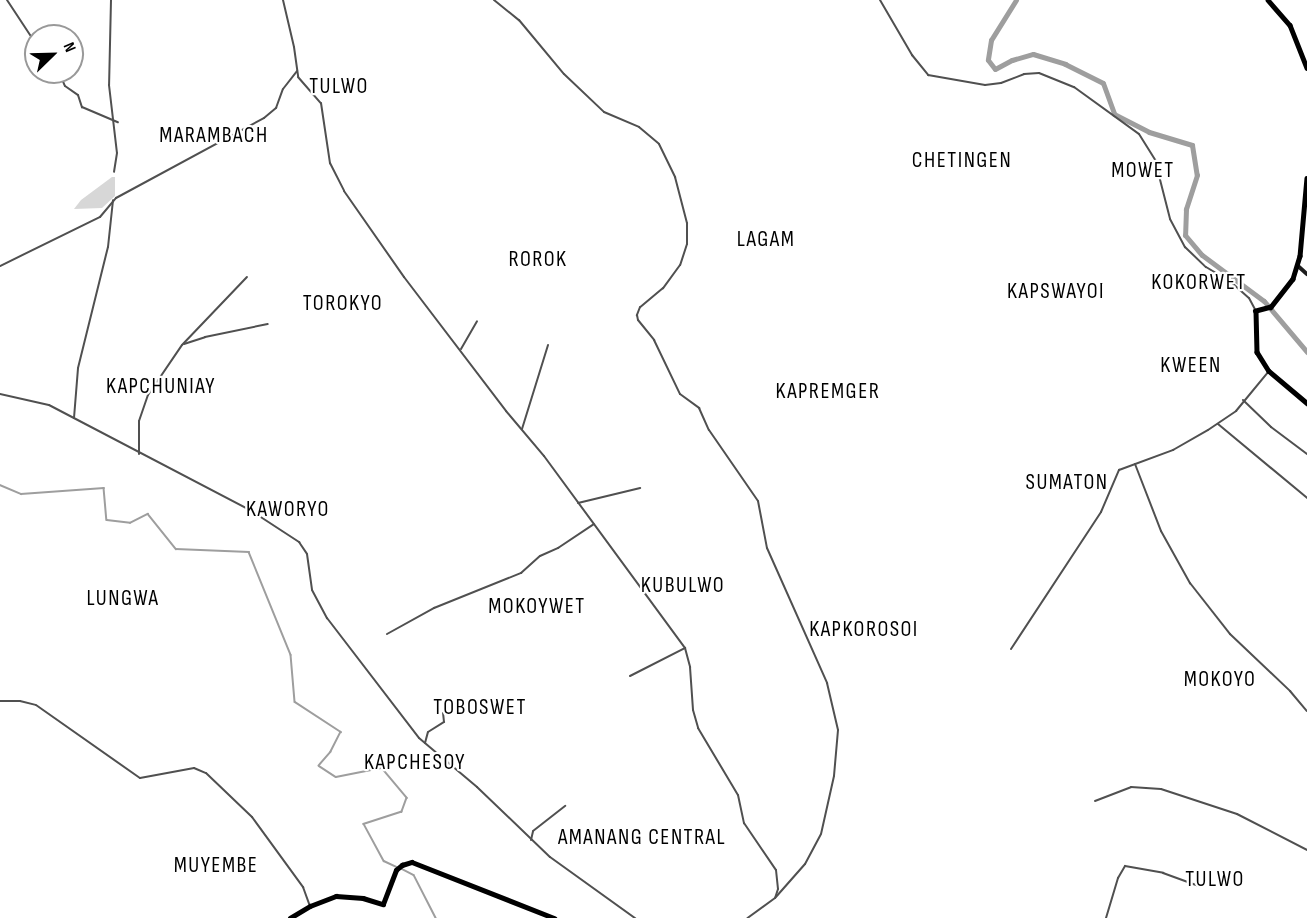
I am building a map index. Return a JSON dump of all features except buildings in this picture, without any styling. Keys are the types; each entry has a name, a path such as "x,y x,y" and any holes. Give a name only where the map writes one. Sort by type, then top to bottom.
{"main road":[{"path":"1268,0 1290,25 1307,68"},
{"path":"1307,178 1298,266 1293,279 1271,307 1259,310 1257,352 1269,371 1307,403"},
{"path":"1298,266 1307,274"},
{"path":"290,918 310,906 344,896 383,904 396,870 412,862 554,918"}],"street":[{"path":"7,0 24,26"},
{"path":"111,0 109,86 117,153 114,172"},
{"path":"283,0 297,71 301,82 321,103 327,153 340,185 404,277 522,429 686,648 695,719 738,795 744,824 772,861 778,880 776,898"},
{"path":"494,0 519,20 564,74 604,112 639,127 659,144 675,177 687,224 687,244 680,266 656,295 640,307 638,320 654,340 680,394 699,408 709,430 758,501 767,548 827,683 838,730 837,757 823,827 806,864 776,898 747,918"},
{"path":"880,0 912,55 928,75 986,85 1000,83 1024,74 1039,73 1074,87 1139,134 1145,140 1155,160 1170,219 1185,247 1206,267 1231,282 1259,310"},
{"path":"0,266 100,218 113,200 272,113 284,89 297,71"},
{"path":"64,84 78,95 82,107 118,122"},
{"path":"74,418 78,404 78,368 108,247 113,200"},
{"path":"139,454 141,408 182,345 247,277"},
{"path":"460,349 477,321"},
{"path":"182,345 205,337 268,324"},
{"path":"522,429 548,345"},
{"path":"1011,649 1101,512 1116,473 1122,468 1182,446 1218,424 1236,411 1269,371"},
{"path":"0,394 38,401 74,418 250,510 299,542 307,554 312,590 327,618 425,743 477,787 550,857 635,918"},
{"path":"1243,400 1271,427 1307,454"},
{"path":"1218,424 1307,498"},
{"path":"1135,464 1165,540 1190,583 1230,634 1290,691 1307,711"},
{"path":"578,503 640,488"},
{"path":"387,634 434,608 521,573 545,553 558,548 594,524"},
{"path":"630,676 686,648"},
{"path":"0,700 36,705 140,778 194,768 206,773 252,818 303,887 310,906"},
{"path":"425,743 428,732 444,722 443,713"},
{"path":"1095,801 1131,787 1161,789 1237,814 1307,850"},
{"path":"531,840 533,831 565,806"},
{"path":"1106,918 1118,878 1125,866 1163,873 1198,886"}],"shaded area":[{"path":"115,177 115,196 102,208 74,209 81,200"}],"waterway":[{"path":"1016,0 991,40 988,60 995,69 1012,60 1033,54 1065,64 1103,83 1114,114 1149,132 1192,145 1197,175 1186,209 1185,235 1202,255 1264,301 1307,352"},
{"path":"0,485 21,494 104,488 107,520 130,523 148,514 176,549 249,552 291,655 295,702 341,732 331,752 319,766 336,777 382,768 407,798 402,812 364,824 384,861 397,867"},
{"path":"402,869 414,875 436,918"}],"district":[{"name":"TULWO","path":"339,87"},
{"name":"MARAMBACH","path":"214,136"},
{"name":"CHETINGEN","path":"962,161"},
{"name":"MOWET","path":"1143,171"},
{"name":"LAGAM","path":"766,240"},
{"name":"ROROK","path":"538,260"},
{"name":"KOKORWET","path":"1199,283"},
{"name":"KAPSWAYOI","path":"1056,292"},
{"name":"TOROKYO","path":"343,304"},
{"name":"KWEEN","path":"1191,366"},
{"name":"KAPCHUNIAY","path":"161,387"},
{"name":"KAPREMGER","path":"828,392"},
{"name":"SUMATON","path":"1067,483"},
{"name":"KAWORYO","path":"288,510"},
{"name":"KUBULWO","path":"683,586"},
{"name":"LUNGWA","path":"123,599"},
{"name":"MOKOYWET","path":"537,607"},
{"name":"KAPKOROSOI","path":"864,630"},
{"name":"MOKOYO","path":"1220,680"},
{"name":"TOBOSWET","path":"480,708"},
{"name":"KAPCHESOY","path":"415,763"},
{"name":"AMANANG CENTRAL","path":"642,838"},
{"name":"MUYEMBE","path":"216,866"},
{"name":"TULWO","path":"1215,880"}]}
